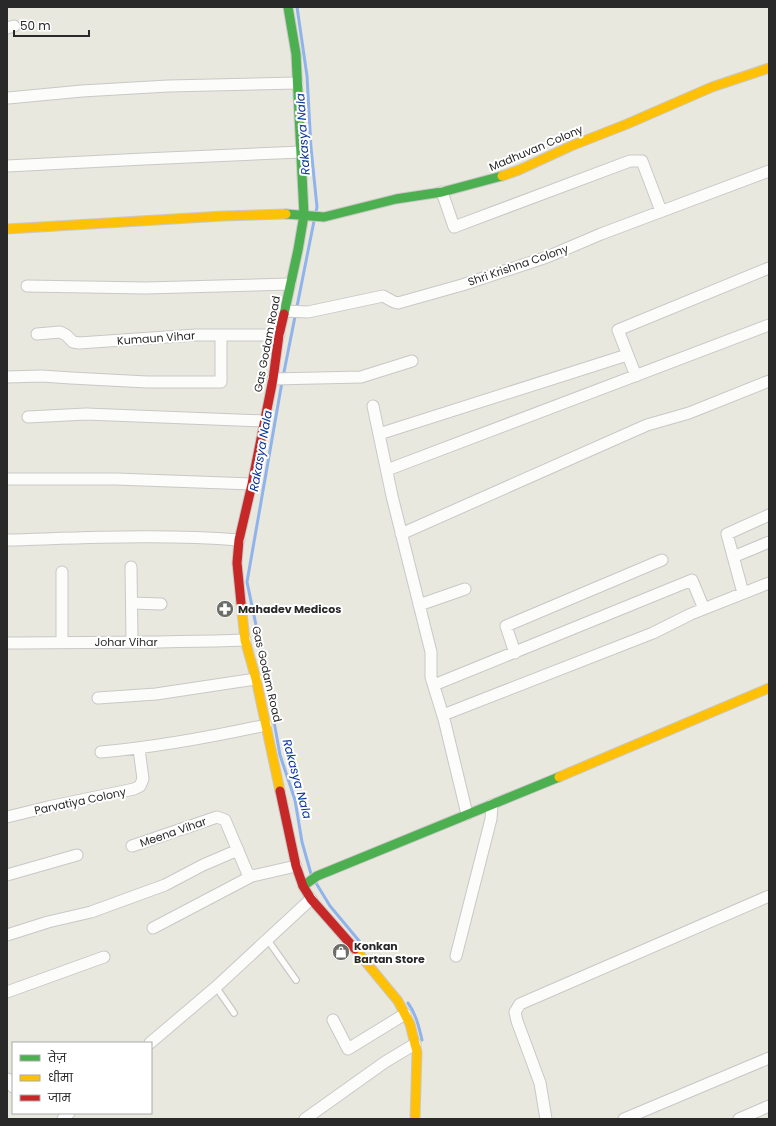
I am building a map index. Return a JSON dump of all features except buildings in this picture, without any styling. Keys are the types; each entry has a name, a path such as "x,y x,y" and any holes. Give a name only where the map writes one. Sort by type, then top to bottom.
{"street":[{"name":"Gas Godam Road","path":"288,7 296,54 301,152 313,216 298,250 290,284 293,311 279,335 279,379 264,421 252,484 239,540 237,563 245,640 256,679 296,866 303,886 311,899 371,966 398,1001 410,1024 417,1052 415,1119"},
{"name":"Madhuvan Colony","path":"7,229 223,216 282,214 313,216 396,198 442,192 491,180 519,170 570,146 627,124 712,87 769,68"},
{"path":"8,98 82,91 168,86 297,83"},
{"path":"7,166 301,152"},
{"path":"442,192 454,226 630,161 642,161 661,211"},
{"name":"Shri Krishna Colony","path":"293,311 308,312 383,296 398,303 462,285 547,258 601,234 769,170"},
{"path":"636,376 618,330 769,268"},
{"path":"27,286 146,288 290,284"},
{"path":"387,470 769,325"},
{"name":"Kumaun Vihar","path":"37,334 60,332 66,335 73,342 79,343 195,335 279,335"},
{"path":"7,377 42,376 147,382 221,382 221,335"},
{"path":"379,434 627,355"},
{"path":"279,379 361,377 412,361"},
{"path":"401,534 647,426 689,413 769,382"},
{"path":"373,406 401,534 431,652 431,677 443,715 468,814"},
{"path":"28,417 86,414 264,421"},
{"path":"7,479 116,479 252,484"},
{"path":"743,593 727,534 769,515"},
{"path":"7,540 131,536 239,540"},
{"path":"733,557 769,542"},
{"path":"515,652 506,626 662,560"},
{"path":"131,567 132,641"},
{"path":"62,572 62,642"},
{"path":"434,685 692,580 704,609"},
{"path":"443,715 653,632 704,609 769,583"},
{"path":"419,605 465,589"},
{"path":"132,603 161,604"},
{"name":"Johar Vihar","path":"7,643 132,641 183,642 245,640"},
{"path":"98,698 156,694 256,679"},
{"path":"303,886 314,878 492,805 769,688"},
{"path":"101,752 139,749 266,726"},
{"name":"Parvatiya Colony","path":"7,817 134,789 140,786 143,779 139,749"},
{"path":"456,956 491,819 492,805"},
{"name":"Meena Vihar","path":"132,846 217,817 225,820 247,872 252,876"},
{"path":"7,935 48,922 91,912 165,885 203,865 238,850"},
{"path":"7,875 77,855"},
{"path":"153,928 252,876 296,866"},
{"path":"546,1119 540,1083 517,1021 515,1012 520,1004 769,896"},
{"path":"151,1042 216,987 311,899"},
{"path":"7,992 104,957"},
{"path":"333,1020 348,1049 405,1014"},
{"path":"305,1119 385,1062 415,1044"},
{"path":"624,1119 769,1058"},
{"path":"739,1119 769,1106"}],"lane":[{"path":"267,940 296,980"},
{"path":"216,987 234,1013"}],"waterway":[{"name":"Rakasya Nala","path":"297,7 307,76 311,148 317,207 316,212"},
{"name":"Rakasya Nala","path":"283,377 314,221"},
{"name":"Rakasya Nala","path":"282,382 247,582 280,755 295,800 302,842 311,874"},
{"path":"316,883 330,906 365,948"},
{"path":"408,1003 415,1016 422,1040"}],"traffic: fast":[{"path":"284,314 304,215 296,54 288,7"},
{"path":"286,214 324,217 396,199 442,192 502,176"},
{"path":"303,886 317,876 559,777"}],"traffic: slow":[{"path":"502,176 712,87 769,68"},
{"path":"7,229 223,216 286,214"},
{"path":"241,603 245,640 256,679 280,791"},
{"path":"559,777 769,688"},
{"path":"355,949 398,1001 410,1024 417,1052 415,1119"}],"traffic: jam":[{"path":"241,603 237,563 239,540 273,379 279,335 284,314"},
{"path":"280,791 296,866 303,886 311,899 355,949"}],"place":[{"name":"Mahadev Medicos","path":"225,609"},
{"name":"Konkan Bartan Store","path":"341,952"}]}
